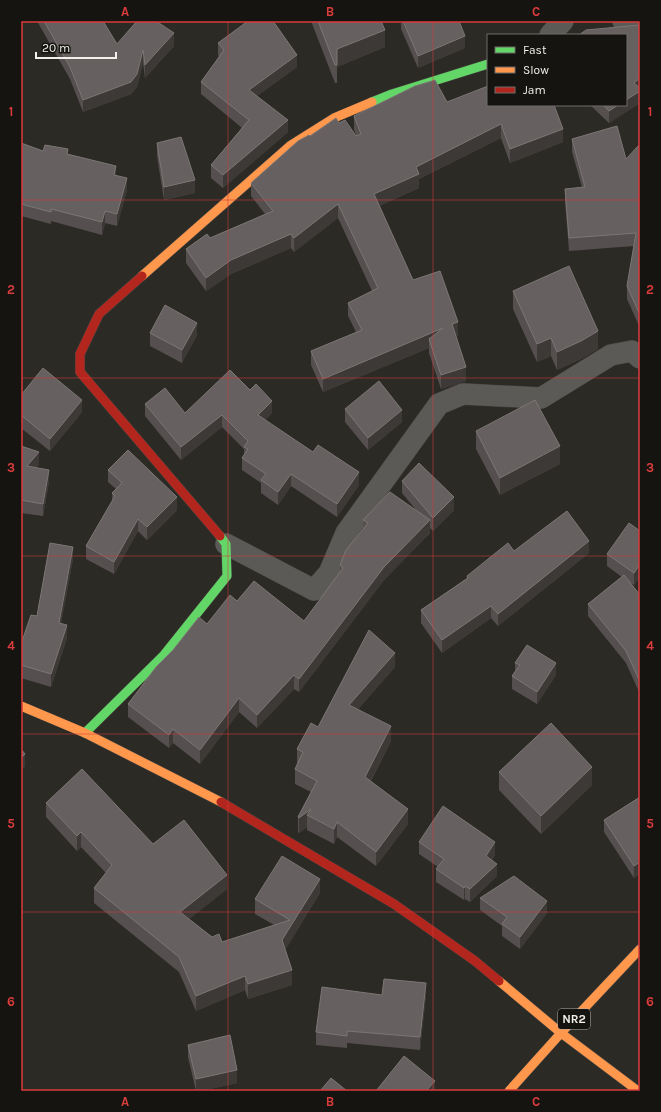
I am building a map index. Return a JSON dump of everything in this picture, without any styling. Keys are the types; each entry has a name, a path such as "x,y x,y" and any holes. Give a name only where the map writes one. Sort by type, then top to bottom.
{"main road":[{"path":"84,733 162,656 227,576 226,544 80,372 80,354 99,314 291,146 334,118 392,94 487,64"},
{"path":"21,706 84,733 235,809 394,904 475,961 561,1033 638,1091"},
{"name":"NR2","path":"509,1091 640,949"}],"street":[{"path":"551,34 563,21"},
{"path":"623,21 640,22"},
{"path":"226,544 314,590 329,572 346,533 439,404 463,394 541,398 611,356 632,351 640,358"}],"building":[{"path":"44,21 103,21 117,44 137,21 156,21 174,33 145,65 143,50 137,74 131,82 83,100 70,67"},
{"path":"248,21 273,21 297,55 249,90 288,120 223,175 211,165 249,120 201,82 224,50 218,43"},
{"path":"318,21 381,21 385,30 337,49 337,65 335,65"},
{"path":"403,21 459,21 465,36 418,56"},
{"path":"640,25 640,78 634,83 640,88 640,91 627,99 627,34 580,34 586,30"},
{"path":"435,80 447,102 487,86 487,106 554,106 563,129 510,149 501,124 416,167 419,174 374,194 413,280 440,271 458,322 452,324 466,367 441,375 429,339 443,328 323,379 311,351 362,330 348,303 378,288 338,204 294,238 291,234 231,260 206,278 186,249 207,234 210,238 273,211 251,183 298,141 309,135 310,136 336,118 339,123 345,120 356,136 361,134 354,116 415,86"},
{"path":"604,106 616,106 609,111"},
{"path":"617,126 626,159 640,144 640,315 627,286 636,233 569,238 565,189 585,187 572,139"},
{"path":"181,137 195,180 164,187 157,143"},
{"path":"21,143 43,151 45,145 68,149 67,154 116,166 114,175 127,178 117,214 105,211 102,222 51,209 51,212 21,204"},
{"path":"569,266 598,331 557,352 551,338 537,344 513,291"},
{"path":"165,305 197,323 182,350 150,333"},
{"path":"43,368 82,400 50,439 21,415 21,395"},
{"path":"230,370 250,390 256,384 272,401 258,415 313,452 318,445 359,472 337,504 291,474 278,492 261,480 266,474 242,458 248,449 244,447 248,441 222,415 181,447 145,404 165,388 185,413"},
{"path":"379,381 402,410 368,438 345,409"},
{"path":"535,400 560,446 500,478 476,431"},
{"path":"21,446 39,452 27,466 49,470 43,504 21,500"},
{"path":"128,450 177,497 147,527 138,519 114,562 86,546 115,496 112,493 122,483 108,470"},
{"path":"419,463 454,497 433,518 402,481"},
{"path":"390,492 430,520 384,567 299,679 294,675 257,715 239,698 200,750 173,729 169,735 128,704 156,667 173,650 199,617 207,624 230,595 237,601 254,581 304,621 343,568 340,565 346,550 368,523 363,520"},
{"path":"567,511 589,541 498,614 491,606 442,640 421,610 468,578 467,576 508,543 514,551"},
{"path":"629,523 640,531 640,564 634,573 607,554"},
{"path":"50,543 73,547 59,623 67,625 51,674 21,665 21,644 31,615 37,616"},
{"path":"624,575 640,595 640,682 626,651 588,604"},
{"path":"369,630 395,653 349,705 391,726 365,777 408,809 376,852 337,822 334,829 307,815 311,809 299,818 298,817 317,781 295,769 303,752 297,749 311,723 318,727"},
{"path":"527,645 556,663 537,692 512,676 520,665 515,663"},
{"path":"551,723 592,767 541,816 499,772"},
{"path":"21,749 25,754 21,758"},
{"path":"82,769 153,844 184,820 227,875 180,912 212,937 219,934 222,942 290,920 255,899 282,856 320,879 282,940 292,970 248,984 245,976 196,996 179,957 94,888 112,865 81,832 77,836 46,803"},
{"path":"640,797 640,862 634,866 604,820"},
{"path":"443,806 495,842 486,856 497,864 470,889 465,886 464,888 436,869 444,859 419,842"},
{"path":"514,876 547,901 520,937 502,924 507,917 480,898"},
{"path":"384,979 426,983 420,1037 347,1031 347,1036 316,1032 322,987 382,995"},
{"path":"230,1035 237,1070 196,1079 188,1045"},
{"path":"404,1056 435,1081 426,1091 376,1091"},
{"path":"331,1078 347,1091 320,1091"}],"traffic: fast":[{"path":"372,102 392,94 487,64"},
{"path":"85,733 163,656 227,576 226,544 220,536"}],"traffic: slow":[{"path":"142,276 291,145 334,118 372,102"},
{"path":"21,706 85,733 221,802"},
{"path":"509,1091 640,949"},
{"path":"499,981 561,1033 638,1091"}],"traffic: jam":[{"path":"142,276 99,314 80,354 80,372 220,536"},
{"path":"221,802 394,904 475,961 499,981"}]}
